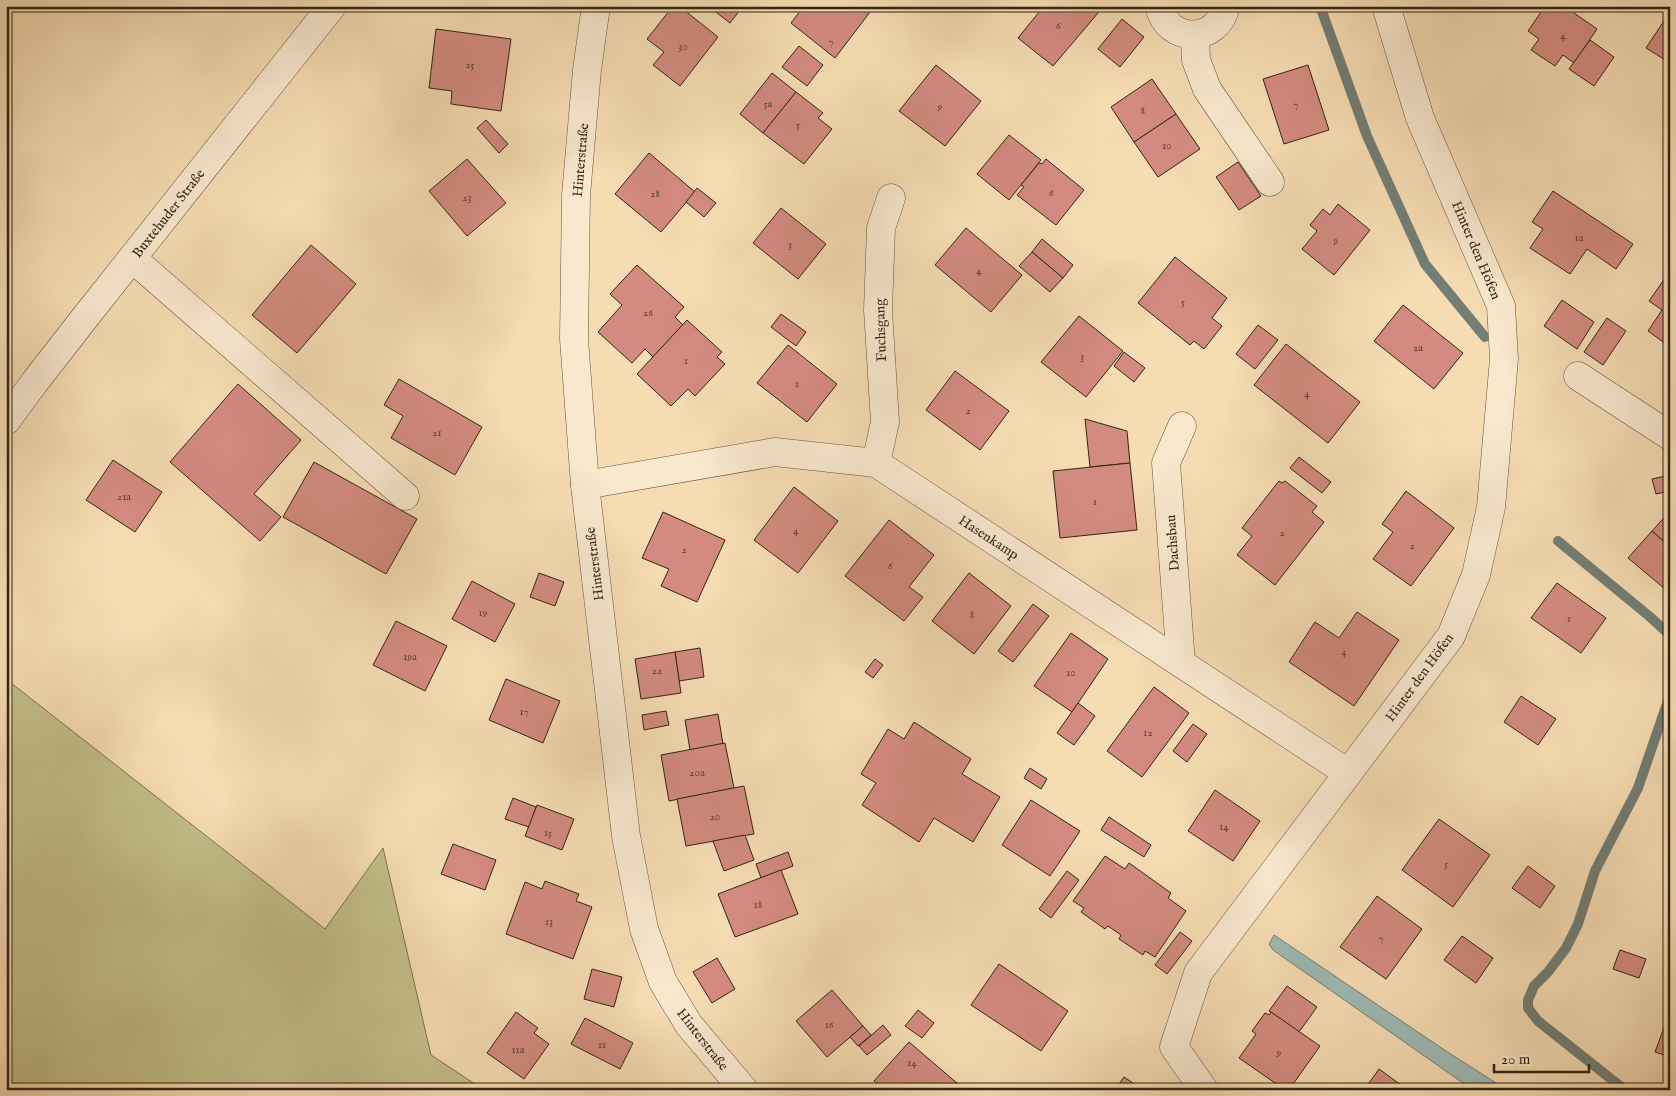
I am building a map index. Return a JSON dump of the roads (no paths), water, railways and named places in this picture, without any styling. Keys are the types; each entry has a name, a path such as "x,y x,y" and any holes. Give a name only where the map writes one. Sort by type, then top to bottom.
{"street":[{"name":"Buxtehuder Straße","path":"6,421 332,6"},
{"name":"Hinterstraße","path":"596,6 587,70 576,204 574,339 585,485 626,836 644,929 662,982 689,1024 744,1090"},
{"path":"1159,6 1161,14 1175,30 1195,35 1215,27 1222,18 1226,6"},
{"name":"Hinter den Höfen","path":"1204,1090 1174,1048 1198,972 1451,636 1476,575 1491,507 1504,358 1501,306 1420,118 1386,6"},
{"path":"1195,35 1196,60 1206,89 1270,182"},
{"name":"Fuchsgang","path":"876,463 885,422 878,310 880,228 891,198"},
{"path":"133,258 405,496"},
{"path":"1578,376 1670,436"},
{"name":"Dachsbau","path":"1181,663 1166,463 1182,426"},
{"name":"Hasenkamp","path":"585,485 775,452 876,463 1348,773"}],"water":[{"path":"1274,935 1507,1090 1473,1090 1273,950 1269,944"}],"waterway":[{"path":"1320,6 1367,136 1425,264 1485,337"},
{"path":"1558,541 1670,635"},
{"path":"1625,1090 1538,1021 1528,1008 1528,1000 1534,986 1548,972 1566,948 1578,924 1595,871 1638,788 1670,695"}]}
